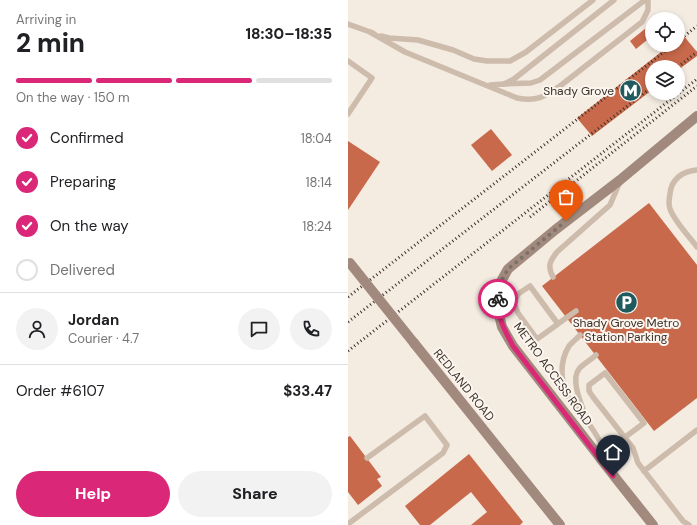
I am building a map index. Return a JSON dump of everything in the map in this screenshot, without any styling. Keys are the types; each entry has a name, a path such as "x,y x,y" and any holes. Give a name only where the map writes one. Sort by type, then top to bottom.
{"main road":[{"name":"METRO ACCESS ROAD","path":"653,525 613,476 513,346 502,326 498,306 498,287 508,269 555,230 620,180 697,116"},
{"name":"REDLAND ROAD","path":"349,262 560,525"}],"lane":[{"path":"348,24 389,38 418,40 481,60 510,61 526,52 593,0"},
{"path":"504,84 514,79 614,0"},
{"path":"488,85 531,83 540,80 645,0"},
{"path":"370,32 405,52 517,98 529,101 549,94 642,22 648,10 648,0"},
{"path":"348,62 372,78 348,114"},
{"path":"697,170 682,174 674,180 670,188 668,203 676,219 697,246"},
{"path":"553,277 550,271 550,261 557,252 610,205 620,180"},
{"path":"558,324 530,286 518,294 514,303 518,313 537,340 558,324 576,310"},
{"path":"580,335 570,345 563,358 563,386 569,398 588,421"},
{"path":"596,355 578,370 576,378 578,392 588,421 609,459 613,476"},
{"path":"624,438 645,422 605,373 589,384 589,391 624,438 633,448 638,463 684,523 689,525"},
{"path":"348,524 443,453 447,445 425,416 367,458"},
{"path":"644,471 697,430"}],"building":[{"path":"645,29 645,42 636,49 630,41"},
{"path":"685,37 697,52 697,56 685,65 685,60 651,60 661,52 685,52"},
{"path":"645,65 645,95 592,136 577,118"},
{"path":"491,129 512,155 492,171 471,145"},
{"path":"348,141 380,162 348,210"},
{"name":"Shady Grove Metro Station Parking","path":"649,203 697,265 697,398 654,431 542,286"},
{"path":"350,436 381,477 377,479 382,486 358,505 348,492 348,437"},
{"path":"469,454 523,522 520,525 471,525 487,512 471,492 430,525 420,525 405,506"}],"railway":[{"path":"685,35 697,26"},
{"path":"348,297 664,52"},
{"path":"685,61 697,52"},
{"path":"348,351 697,79"},
{"path":"530,217 697,86"},
{"path":"348,322 645,92"}],"way so far":[{"path":"498,299 498,287 508,269 566,221"}],"place":[{"name":"Shady Grove","path":"630,91"},
{"name":"Shady Grove Metro Station Parking","path":"626,302"}],"route":[{"path":"498,299 502,326 513,346 613,476"}]}
